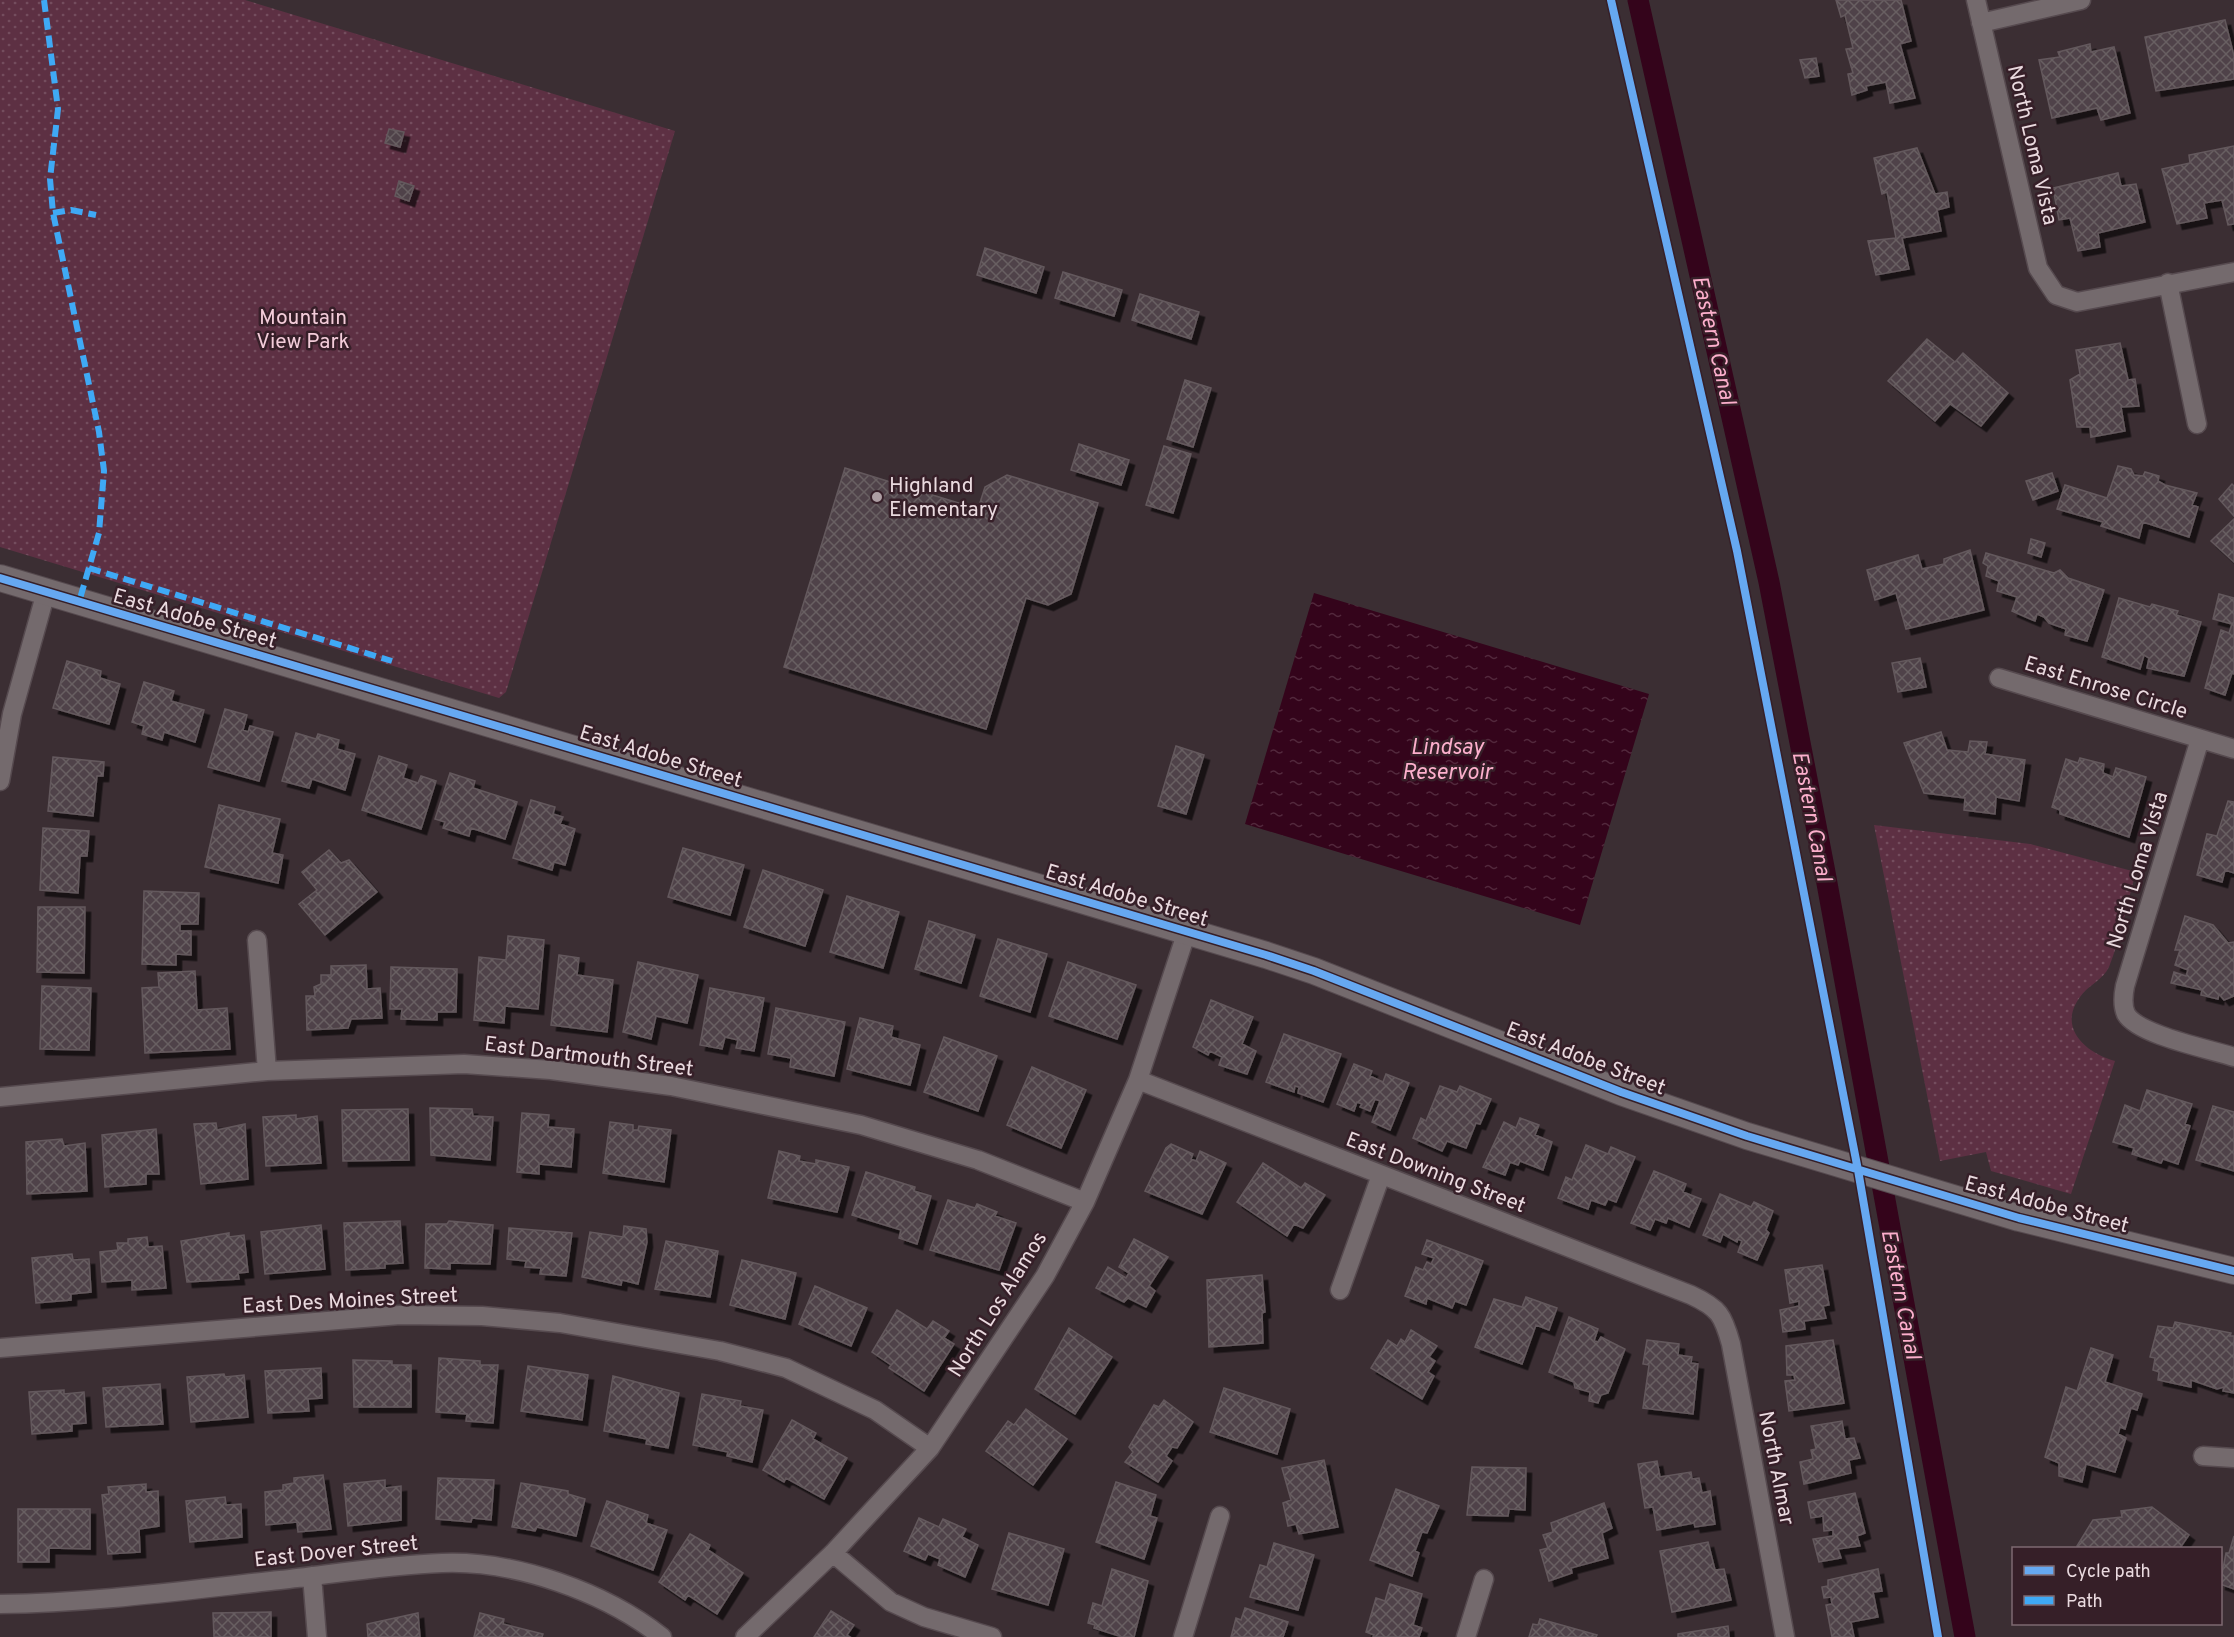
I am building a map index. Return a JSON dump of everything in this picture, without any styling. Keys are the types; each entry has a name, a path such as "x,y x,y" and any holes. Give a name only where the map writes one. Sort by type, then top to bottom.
{"street":[{"name":"North Loma Vista","path":"1976,0 2042,278 2056,295 2077,302 2088,302 2168,283"},
{"path":"1981,23 2081,0"},
{"path":"2197,424 2168,283 2234,272"},
{"name":"East Adobe Street","path":"0,578 1187,931 1314,971 1667,1109 1858,1170 2019,1218 2234,1271"},
{"path":"0,781 12,714 46,592"},
{"name":"East Enrose Circle","path":"1999,678 2234,749"},
{"name":"North Loma Vista","path":"2200,739 2125,986 2124,1005 2127,1015 2133,1022 2152,1032 2234,1057"},
{"name":"North Los Alamos","path":"745,1637 833,1553 930,1448 1004,1341 1044,1276 1085,1202 1138,1080 1187,931"},
{"path":"257,940 267,1071"},
{"name":"East Dartmouth Street","path":"0,1097 267,1071 464,1064 551,1070 671,1086 861,1125 978,1160 1085,1202"},
{"name":"East Downing Street","path":"1138,1080 1691,1296 1717,1309"},
{"path":"1340,1290 1382,1175"},
{"name":"North Almar","path":"1717,1309 1724,1320 1731,1344 1785,1637"},
{"name":"East Des Moines Street","path":"0,1348 400,1315 482,1316 560,1323 720,1351 786,1368 875,1410 930,1448"},
{"path":"2203,1456 2234,1458"},
{"path":"1183,1637 1220,1516"},
{"path":"833,1553 891,1602 924,1617 992,1637"},
{"name":"East Dover Street","path":"0,1604 109,1599 443,1563 507,1570 561,1583 606,1602 645,1624 662,1637"},
{"path":"312,1576 317,1637"},
{"path":"1466,1637 1484,1579"}],"green space":[{"name":"Mountain View Park","path":"0,0 245,0 675,131 506,692 499,698 0,547"},
{"path":"1874,825 2030,844 2136,872 2109,967 2083,993 2074,1008 2073,1029 2078,1038 2094,1052 2115,1061 2071,1194 1991,1171 1986,1152 1940,1161"}],"water":[{"name":"Lindsay Reservoir","path":"1314,593 1649,694 1580,925 1245,824"}],"building":[{"path":"1836,0 1901,0 1911,41 1900,44 1915,98 1890,103 1886,82 1866,86 1867,90 1852,95 1848,74 1853,73 1846,49 1853,48 1845,15 1841,17"},
{"path":"2225,20 2234,56 2234,79 2156,91 2145,37"},
{"path":"2090,44 2091,52 2114,47 2130,113 2101,120 2097,108 2052,118 2039,60 2060,57 2058,52"},
{"path":"1816,58 1819,76 1805,78 1800,60"},
{"path":"389,129 404,132 400,147 385,143"},
{"path":"2234,146 2234,224 2228,225 2222,200 2204,203 2207,218 2177,224 2162,169 2190,163 2189,155"},
{"path":"1917,148 1935,194 1947,192 1949,207 1937,210 1941,231 1902,238 1909,269 1876,275 1868,241 1896,238 1887,192 1882,194 1874,158"},
{"path":"2118,173 2121,186 2136,184 2145,222 2098,233 2100,247 2078,251 2070,218 2059,220 2053,188"},
{"path":"399,181 414,186 409,201 395,196"},
{"path":"985,248 1044,267 1036,293 977,275"},
{"path":"1063,272 1122,290 1114,316 1055,298"},
{"path":"1140,294 1199,312 1191,339 1132,320"},
{"path":"1927,339 1955,362 1963,353 2008,393 1981,426 1950,404 1935,421 1888,381"},
{"path":"2120,343 2128,380 2135,379 2139,406 2121,407 2125,431 2091,437 2090,427 2077,427 2070,380 2080,374 2076,350"},
{"path":"1185,380 1211,388 1193,447 1167,439"},
{"path":"1079,444 1129,460 1121,485 1071,470"},
{"path":"1164,446 1191,454 1173,513 1146,505"},
{"path":"2118,466 2131,469 2134,475 2143,476 2145,472 2159,476 2158,481 2165,485 2197,493 2192,505 2198,507 2189,537 2143,522 2139,538 2101,526 2103,522 2057,509 2065,485 2107,498"},
{"path":"845,468 978,509 985,487 1007,475 1098,503 1071,594 1048,605 1026,598 986,729 784,667"},
{"path":"2052,473 2058,491 2033,500 2026,481"},
{"path":"2232,484 2234,486 2234,516 2219,499"},
{"path":"2234,519 2234,562 2211,541"},
{"path":"2031,539 2045,543 2041,557 2028,553"},
{"path":"1970,550 1984,610 1906,629 1896,593 1875,600 1867,570 1918,555 1922,569 1944,564 1944,559"},
{"path":"1986,553 2054,573 2060,570 2068,578 2104,590 2087,641 2065,635 2066,629 2049,623 2037,614 2035,621 2012,611 2017,597 1997,591 1999,581 1986,576 1988,566 1983,563"},
{"path":"2219,594 2234,598 2234,674 2232,673 2225,695 2205,688 2221,630 2229,633 2232,624 2213,619"},
{"path":"2119,598 2150,607 2152,604 2178,611 2176,615 2201,622 2184,676 2147,668 2149,658 2144,655 2140,669 2102,657"},
{"path":"1920,658 1926,687 1898,692 1892,663"},
{"path":"67,661 101,671 100,678 120,684 109,724 53,708"},
{"path":"144,682 174,691 171,701 204,710 195,742 164,732 162,740 142,734 144,726 132,722"},
{"path":"225,709 247,715 243,730 248,732 250,726 273,732 259,781 208,767"},
{"path":"1941,732 1947,750 1968,752 1970,741 1987,742 1985,754 2025,760 2019,801 1996,797 1995,814 1964,810 1965,798 1924,793 1904,743"},
{"path":"296,733 316,739 318,734 339,740 337,749 355,754 345,790 312,779 309,788 282,781"},
{"path":"1176,746 1204,755 1186,814 1158,806"},
{"path":"379,756 407,765 403,778 418,783 421,776 436,781 421,829 362,810"},
{"path":"53,757 104,762 103,776 97,776 93,816 48,811"},
{"path":"2080,758 2104,764 2103,773 2113,777 2116,768 2146,777 2129,837 2060,814 2060,810 2052,807 2066,759 2078,763"},
{"path":"450,773 475,781 473,788 517,802 505,839 471,828 469,836 443,828 445,822 435,819"},
{"path":"531,800 555,807 553,814 563,817 560,824 575,829 565,865 554,862 552,870 513,858"},
{"path":"2228,801 2234,802 2234,873 2225,870 2222,882 2197,875 2207,834 2217,836"},
{"path":"219,805 280,819 272,853 283,855 278,883 205,867"},
{"path":"43,828 89,831 87,856 80,856 78,893 40,890"},
{"path":"683,848 744,865 730,915 668,897"},
{"path":"329,850 341,863 349,860 377,892 325,935 299,904 317,890 302,872"},
{"path":"763,870 823,890 805,946 744,927"},
{"path":"144,891 199,893 198,924 180,924 180,931 191,931 191,955 176,954 176,965 142,964"},
{"path":"847,896 899,912 883,968 830,952"},
{"path":"38,907 85,907 84,973 37,972"},
{"path":"2185,916 2213,925 2228,943 2234,942 2234,996 2224,1000 2219,994 2218,999 2201,995 2202,990 2171,983 2174,972 2186,976 2188,970 2175,965 2180,950 2175,950"},
{"path":"929,921 975,935 961,983 915,969"},
{"path":"508,936 544,940 538,1009 505,1006 504,1023 474,1020 479,957 506,960"},
{"path":"998,939 1047,954 1030,1012 980,996"},
{"path":"559,955 579,958 577,975 613,980 607,1032 551,1025"},
{"path":"638,962 698,975 687,1023 656,1016 651,1039 623,1032"},
{"path":"1068,962 1136,985 1117,1039 1049,1016"},
{"path":"366,965 367,989 380,988 382,1018 351,1019 348,1028 307,1030 306,996 315,996 314,987 321,984 321,975 331,975 331,966"},
{"path":"391,967 457,969 456,1012 437,1012 437,1020 401,1019 402,1009 390,1009"},
{"path":"195,971 197,1010 227,1008 230,1049 145,1053 142,988 159,987 158,973"},
{"path":"42,986 91,988 89,1050 40,1049"},
{"path":"710,988 764,998 754,1051 736,1048 738,1040 725,1037 722,1049 700,1045"},
{"path":"1211,1000 1253,1017 1242,1044 1256,1051 1247,1074 1219,1065 1222,1057 1210,1051 1208,1055 1193,1047"},
{"path":"776,1008 845,1022 834,1076 790,1067 791,1058 768,1054"},
{"path":"860,1018 893,1026 891,1037 920,1045 910,1085 847,1069"},
{"path":"1284,1034 1341,1054 1323,1102 1298,1093 1299,1087 1295,1086 1294,1092 1266,1082"},
{"path":"944,1037 997,1056 978,1111 924,1092"},
{"path":"1354,1064 1372,1071 1370,1076 1383,1082 1386,1074 1409,1083 1390,1130 1372,1122 1380,1101 1375,1099 1370,1111 1360,1107 1362,1104 1357,1102 1354,1111 1337,1104"},
{"path":"1032,1067 1086,1090 1061,1148 1007,1125"},
{"path":"1440,1086 1457,1092 1460,1086 1491,1099 1480,1124 1476,1123 1466,1148 1447,1141 1442,1151 1413,1138 1421,1118 1426,1121"},
{"path":"2147,1090 2192,1104 2185,1124 2190,1126 2178,1164 2163,1159 2161,1163 2132,1154 2134,1148 2113,1142 2125,1105 2140,1111"},
{"path":"2213,1106 2234,1112 2234,1171 2196,1160"},
{"path":"430,1108 472,1109 473,1116 493,1117 490,1160 431,1155"},
{"path":"408,1109 409,1160 343,1161 342,1110"},
{"path":"522,1113 549,1115 548,1127 574,1129 571,1167 539,1164 539,1174 517,1172"},
{"path":"296,1115 296,1119 317,1116 321,1163 266,1166 263,1117"},
{"path":"1520,1118 1539,1125 1535,1135 1552,1142 1543,1170 1520,1161 1518,1165 1510,1162 1505,1175 1483,1167 1504,1122 1516,1128"},
{"path":"610,1122 633,1125 633,1130 638,1130 639,1126 671,1130 664,1182 603,1173"},
{"path":"216,1123 217,1130 245,1124 248,1179 201,1184 194,1124"},
{"path":"156,1129 159,1174 146,1174 146,1184 105,1187 102,1135"},
{"path":"62,1139 64,1146 85,1143 87,1191 27,1194 26,1142"},
{"path":"1171,1144 1193,1154 1191,1159 1196,1161 1200,1151 1226,1163 1202,1214 1145,1191 1166,1148"},
{"path":"1586,1145 1608,1154 1611,1147 1635,1157 1616,1202 1608,1199 1605,1205 1591,1200 1588,1209 1558,1198 1566,1177 1572,1180"},
{"path":"779,1151 800,1156 799,1161 816,1164 816,1160 849,1167 837,1212 768,1198"},
{"path":"1263,1163 1301,1188 1305,1183 1325,1195 1303,1228 1294,1224 1287,1236 1237,1202"},
{"path":"1654,1171 1686,1184 1683,1192 1701,1199 1689,1227 1668,1218 1666,1223 1655,1219 1650,1230 1631,1223"},
{"path":"866,1172 915,1187 914,1191 931,1196 917,1244 899,1238 901,1230 852,1215"},
{"path":"1720,1194 1751,1207 1754,1202 1773,1211 1766,1230 1769,1233 1757,1260 1738,1252 1742,1241 1738,1239 1737,1242 1723,1234 1720,1242 1703,1235"},
{"path":"948,1200 975,1208 977,1204 997,1212 995,1216 1016,1223 999,1270 930,1250"},
{"path":"400,1221 403,1263 385,1264 385,1268 346,1270 344,1223"},
{"path":"449,1221 493,1225 490,1264 450,1263 450,1269 425,1268 426,1224 447,1224"},
{"path":"321,1225 325,1269 265,1274 261,1232"},
{"path":"624,1226 646,1229 647,1242 638,1284 622,1280 621,1285 582,1277 590,1232 623,1237"},
{"path":"509,1228 572,1233 566,1276 540,1274 541,1268 525,1267 526,1261 507,1259"},
{"path":"229,1233 229,1237 244,1235 248,1272 238,1273 239,1279 187,1282 181,1241"},
{"path":"147,1237 148,1247 162,1246 166,1288 132,1290 132,1280 102,1282 100,1252 118,1250 117,1243 128,1243 128,1239"},
{"path":"1134,1239 1168,1257 1149,1286 1155,1291 1146,1307 1128,1298 1124,1302 1096,1288 1108,1267 1126,1278 1129,1273 1119,1267"},
{"path":"1427,1240 1483,1261 1466,1305 1455,1301 1452,1308 1427,1298 1426,1304 1405,1296 1416,1267 1423,1270 1427,1262 1431,1264 1434,1258 1422,1254"},
{"path":"666,1241 718,1251 710,1297 655,1289"},
{"path":"72,1254 73,1260 89,1259 91,1292 71,1294 71,1300 36,1303 32,1258"},
{"path":"742,1260 796,1273 785,1319 730,1305"},
{"path":"1822,1265 1829,1305 1823,1306 1826,1318 1804,1321 1805,1329 1783,1332 1780,1310 1799,1306 1799,1301 1790,1303 1785,1270"},
{"path":"1262,1275 1265,1312 1262,1313 1263,1343 1209,1347 1207,1280"},
{"path":"815,1286 867,1308 851,1346 799,1324"},
{"path":"1526,1297 1557,1308 1549,1330 1536,1325 1522,1364 1475,1347 1494,1299 1522,1307"},
{"path":"897,1310 927,1329 933,1321 949,1331 944,1338 954,1344 924,1391 889,1368 891,1365 872,1352"},
{"path":"1569,1317 1598,1329 1594,1341 1598,1342 1601,1337 1625,1349 1608,1393 1601,1395 1598,1403 1589,1401 1590,1392 1575,1388 1574,1382 1549,1372"},
{"path":"2175,1322 2231,1333 2230,1336 2234,1336 2234,1393 2223,1391 2224,1387 2217,1389 2191,1380 2191,1387 2158,1380 2159,1372 2153,1370 2155,1358 2150,1357 2158,1326 2173,1328"},
{"path":"1069,1328 1112,1357 1075,1414 1035,1389"},
{"path":"1411,1330 1437,1346 1429,1357 1435,1361 1428,1372 1434,1376 1422,1399 1371,1368 1388,1340 1397,1346 1401,1339 1405,1342"},
{"path":"1647,1340 1679,1344 1678,1355 1692,1357 1691,1363 1698,1364 1693,1414 1643,1408 1649,1365 1643,1364"},
{"path":"1833,1340 1844,1403 1789,1411 1785,1381 1795,1380 1794,1375 1787,1375 1786,1346"},
{"path":"2091,1348 2113,1355 2105,1382 2142,1394 2137,1410 2131,1408 2125,1429 2120,1427 2118,1434 2126,1438 2115,1472 2086,1464 2082,1482 2059,1476 2059,1463 2045,1457 2066,1387 2077,1391"},
{"path":"439,1358 480,1361 480,1365 498,1365 493,1423 466,1421 467,1414 436,1412"},
{"path":"353,1360 392,1361 392,1365 411,1365 411,1407 354,1407"},
{"path":"528,1366 588,1375 582,1420 521,1411"},
{"path":"321,1368 322,1398 308,1399 309,1411 268,1413 265,1371"},
{"path":"224,1374 225,1377 244,1375 248,1417 191,1422 187,1377"},
{"path":"613,1376 679,1393 668,1448 646,1444 647,1439 604,1431"},
{"path":"160,1384 163,1424 106,1427 103,1388"},
{"path":"1224,1388 1290,1409 1277,1454 1210,1432"},
{"path":"64,1390 64,1394 84,1392 86,1423 72,1424 72,1431 32,1434 29,1392"},
{"path":"702,1394 741,1401 740,1406 763,1410 752,1462 727,1456 728,1452 693,1445"},
{"path":"1164,1400 1193,1422 1177,1448 1172,1447 1166,1456 1172,1461 1158,1482 1125,1462 1133,1452 1129,1447 1154,1405 1159,1407"},
{"path":"1026,1409 1067,1439 1033,1485 986,1451 1008,1421 1014,1425"},
{"path":"792,1420 816,1433 813,1439 847,1458 824,1499 786,1478 784,1482 763,1470"},
{"path":"1842,1421 1845,1439 1854,1438 1860,1458 1849,1460 1851,1473 1804,1484 1800,1462 1813,1459 1811,1450 1816,1449 1811,1426"},
{"path":"1324,1460 1338,1527 1299,1534 1296,1524 1288,1526 1283,1503 1291,1500 1282,1468"},
{"path":"1657,1461 1660,1477 1691,1472 1692,1479 1699,1478 1702,1493 1710,1491 1715,1524 1695,1527 1694,1523 1657,1530 1653,1507 1645,1508 1638,1464"},
{"path":"1472,1467 1526,1468 1525,1510 1509,1509 1508,1516 1467,1515"},
{"path":"323,1475 331,1529 298,1532 297,1522 266,1525 265,1492 283,1490 283,1485 294,1483 294,1478"},
{"path":"438,1478 494,1480 491,1520 472,1518 471,1522 436,1519"},
{"path":"385,1480 385,1488 401,1486 401,1520 348,1526 344,1484"},
{"path":"1116,1482 1156,1495 1150,1516 1157,1518 1144,1559 1096,1542"},
{"path":"521,1483 568,1491 568,1494 585,1499 576,1536 537,1527 535,1531 512,1527"},
{"path":"146,1484 146,1492 158,1491 159,1526 139,1529 140,1552 108,1554 102,1495 109,1494 108,1487"},
{"path":"1396,1489 1439,1506 1427,1533 1422,1532 1415,1551 1419,1553 1412,1576 1370,1560"},
{"path":"1855,1493 1865,1533 1857,1536 1860,1546 1838,1549 1841,1558 1819,1562 1813,1539 1833,1536 1833,1530 1824,1531 1823,1516 1811,1518 1808,1502"},
{"path":"225,1497 226,1505 241,1504 242,1537 190,1542 186,1501"},
{"path":"607,1501 648,1515 646,1523 667,1530 653,1570 591,1546"},
{"path":"1604,1503 1612,1528 1602,1533 1608,1558 1571,1568 1572,1573 1549,1581 1540,1550 1548,1548 1543,1535 1553,1532 1551,1523"},
{"path":"2152,1507 2189,1535 2181,1547 2077,1546 2093,1520 2122,1517 2121,1511"},
{"path":"18,1509 90,1509 90,1549 49,1548 49,1562 18,1562"},
{"path":"919,1518 939,1527 943,1519 966,1529 962,1537 978,1545 965,1577 938,1565 940,1559 928,1554 925,1560 904,1551"},
{"path":"1009,1533 1064,1549 1048,1605 992,1589"},
{"path":"690,1534 710,1545 708,1550 743,1573 717,1614 688,1595 685,1600 659,1582"},
{"path":"2234,1536 2234,1589 2222,1585 2226,1553 2229,1553"},
{"path":"1708,1542 1715,1570 1724,1569 1731,1600 1672,1612 1660,1551"},
{"path":"1274,1543 1314,1555 1298,1610 1250,1597 1260,1565 1267,1567"},
{"path":"1112,1569 1148,1581 1134,1637 1122,1637 1094,1628 1095,1625 1088,1623 1093,1603 1102,1606"},
{"path":"1878,1569 1882,1591 1873,1592 1878,1617 1851,1622 1854,1637 1832,1637 1826,1605 1832,1604 1831,1597 1824,1598 1822,1587 1828,1586 1828,1580"},
{"path":"1390,1584 1422,1594 1413,1625 1422,1628 1419,1637 1373,1637 1374,1635 1366,1632 1376,1598 1385,1601"},
{"path":"1245,1608 1288,1622 1283,1637 1231,1637 1236,1618 1241,1620"},
{"path":"831,1611 854,1625 847,1635 850,1637 814,1637"},
{"path":"271,1612 271,1637 214,1637 213,1613"},
{"path":"418,1613 420,1637 368,1637 367,1624"},
{"path":"480,1613 504,1619 503,1624 543,1634 542,1637 474,1637"},
{"path":"1540,1619 1597,1635 1596,1637 1529,1637 1533,1624 1538,1625"},
{"path":"1728,1626 1729,1637 1678,1637 1678,1634"}],"waterway":[{"name":"Eastern Canal","path":"1638,0 1769,582 1824,867 1965,1637"}],"marked path":[{"path":"44,0 58,109 50,179 53,213 99,432 104,471 99,533 79,602"},
{"path":"53,213 71,210 96,215"},
{"path":"89,568 392,661"}],"cycle path":[{"path":"1611,0 1737,551 1858,1170 1938,1637"},
{"path":"0,578 1266,955 1314,971 1621,1092 1747,1136 2019,1218 2234,1271"}],"place":[{"name":"Highland Elementary","path":"877,497"}]}
